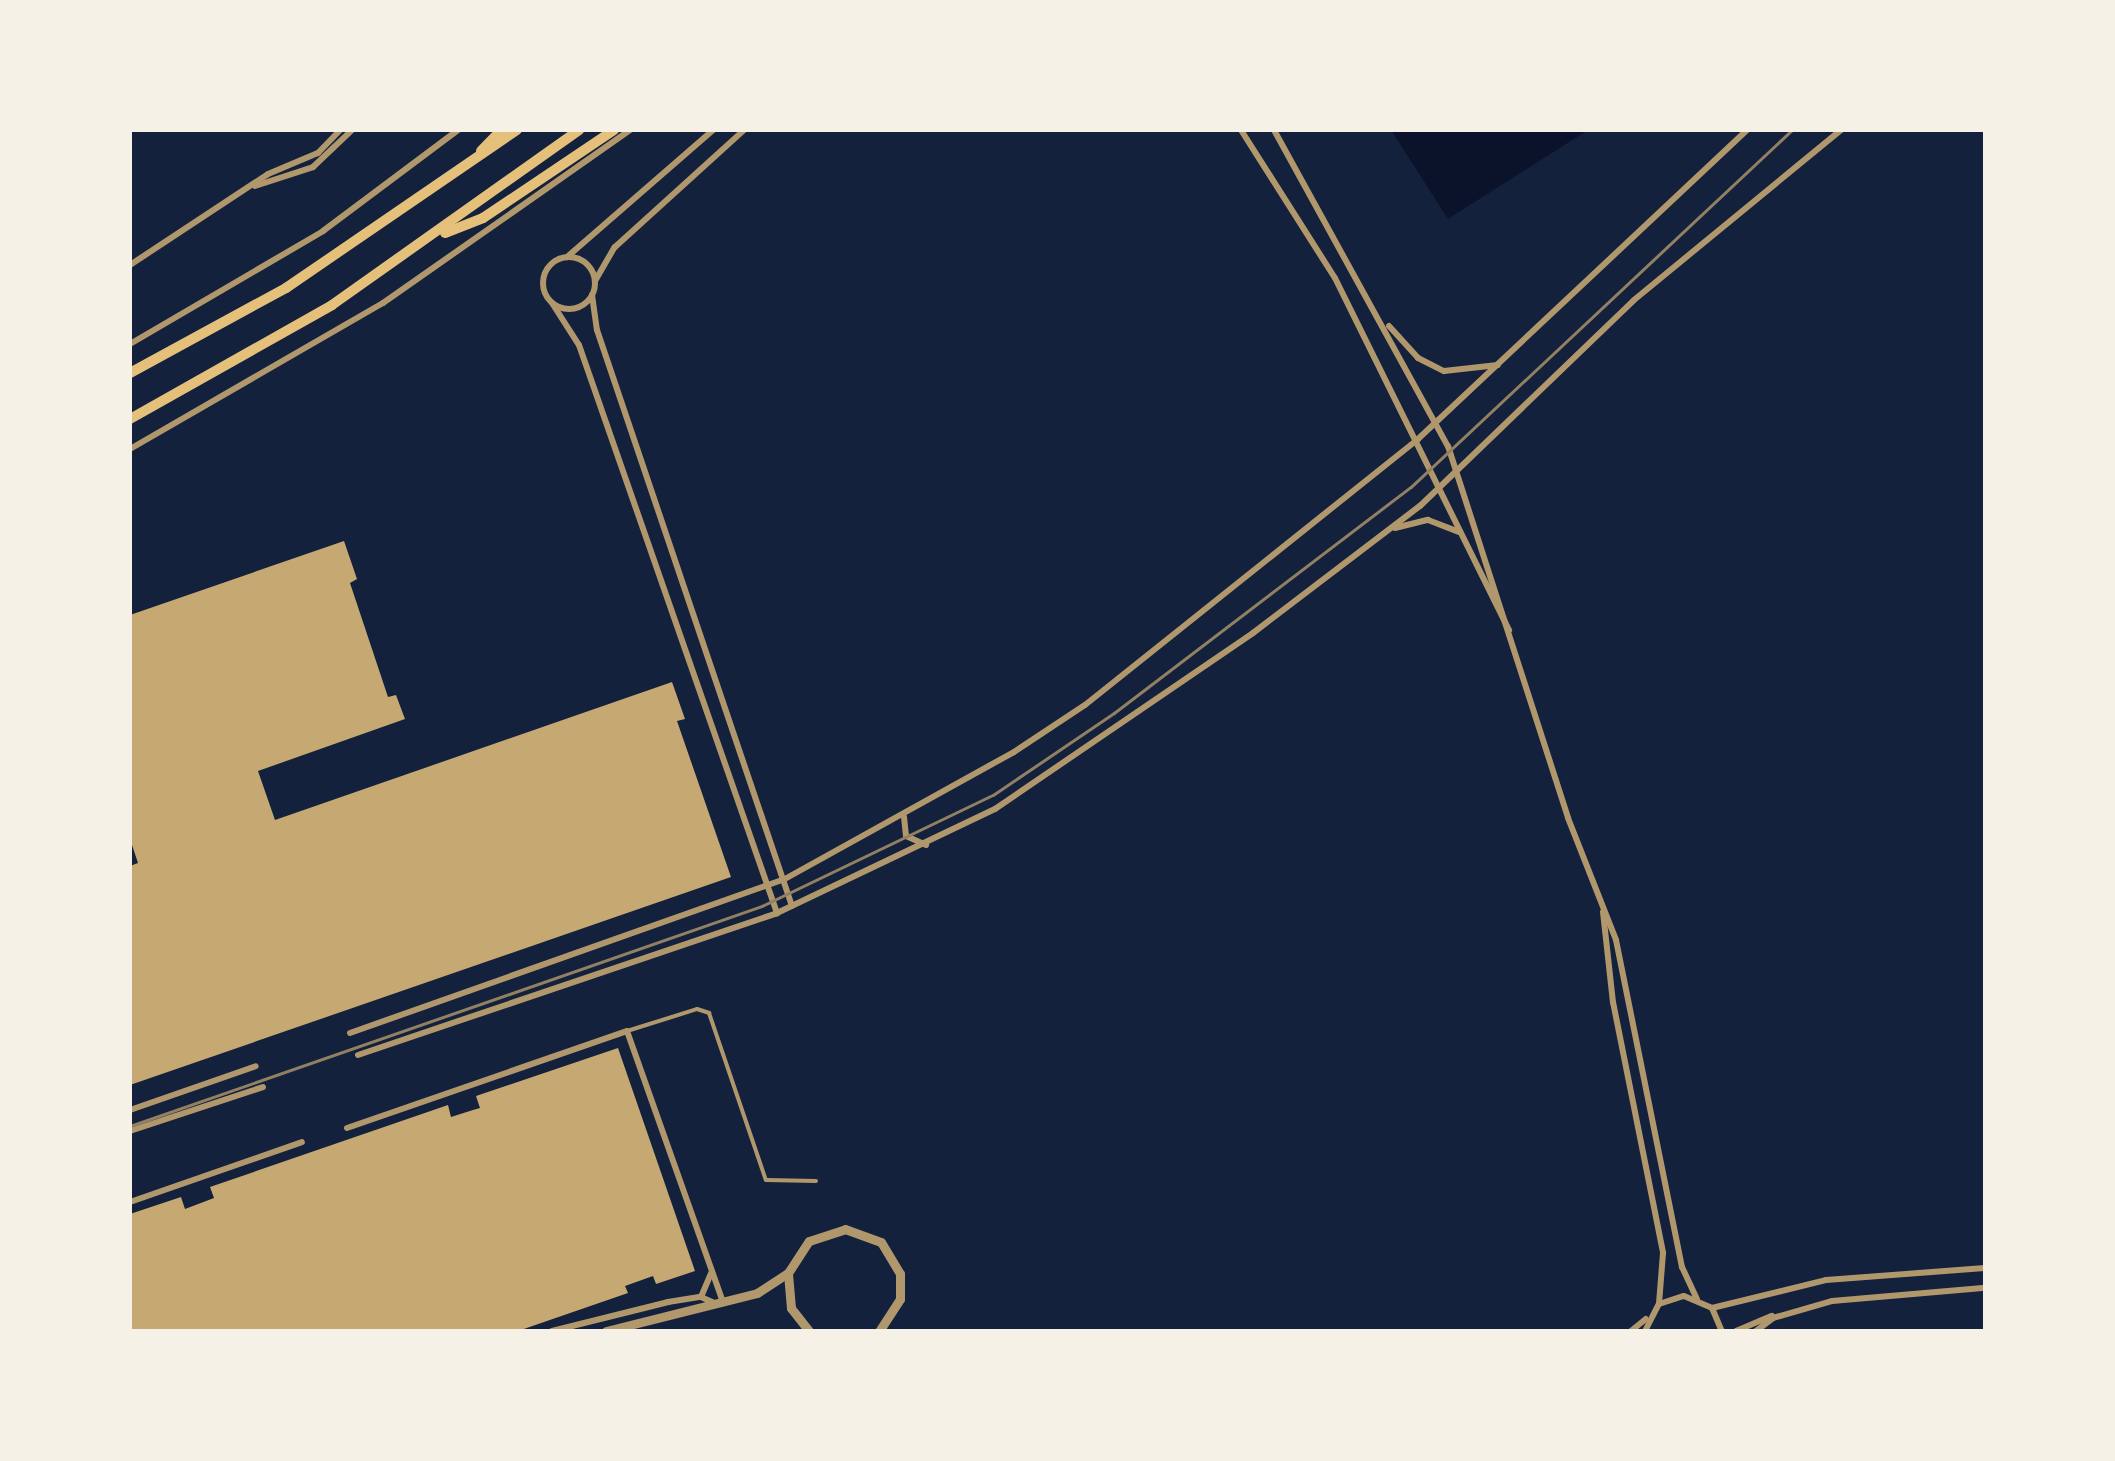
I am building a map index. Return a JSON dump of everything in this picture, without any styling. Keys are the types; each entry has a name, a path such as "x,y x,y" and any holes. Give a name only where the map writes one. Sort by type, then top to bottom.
{"main road":[{"path":"465,169 501,130"},
{"path":"130,373 286,288 465,169 516,130"},
{"path":"130,420 332,305 579,130"},
{"path":"430,239 483,218 614,130"}],"street":[{"path":"130,265 240,191 318,153 340,130"},
{"path":"240,191 313,167 352,130"},
{"path":"130,344 323,231 457,130"},
{"path":"130,449 383,302 630,130"},
{"path":"713,130 544,274 552,303 579,345 777,912"},
{"path":"744,130 606,257 592,295 597,330 792,906"},
{"path":"1241,130 1335,278 1510,630"},
{"path":"1274,130 1437,422 1458,474 1622,964 1682,1267 1698,1298 1712,1308 1722,1331"},
{"path":"350,1033 783,880 905,816 1085,705 1418,439 1504,363 1747,130"},
{"path":"358,1055 792,906 930,844 1077,755 1442,488 1634,300 1841,130"},
{"path":"567,256 583,260 595,281"},
{"path":"552,303 574,308 592,295"},
{"path":"1380,316 1418,358 1444,372 1472,373 1504,363"},
{"path":"1389,530 1428,520 1461,533"},
{"path":"905,816 910,841 930,844"},
{"path":"1602,908 1614,1002 1663,1253 1659,1304"},
{"path":"347,1128 627,1031 721,1303"},
{"path":"130,1110 256,1066"},
{"path":"130,1131 263,1086"},
{"path":"130,1202 302,1142"},
{"path":"606,1331 757,1293 788,1273 800,1250 832,1230 880,1242 896,1262 902,1286 896,1311 879,1331"},
{"path":"1712,1308 1826,1280 1985,1268"},
{"path":"700,1296 712,1270"},
{"path":"788,1273 791,1308 809,1331"},
{"path":"1736,1331 1832,1301 1985,1288"},
{"path":"552,1331 700,1296 721,1303"},
{"path":"1631,1331 1659,1304 1678,1296 1698,1298"},
{"path":"1756,1331 1792,1312"},
{"path":"1645,1331 1650,1314"},
{"path":"633,1331 666,1317"}],"lane":[{"path":"627,1031 697,1009 710,1013 766,1180 816,1181"}],"water":[{"path":"1391,130 1588,130 1448,219"}],"building":[{"path":"344,541 357,579 350,583 388,697 396,695 405,719 258,771 275,820 672,682 685,719 677,721 731,877 130,1085 130,866 138,863 130,839 130,615"},
{"path":"618,1048 695,1271 656,1284 653,1276 625,1286 628,1293 518,1331 130,1331 130,1214 181,1197 185,1209 214,1198 210,1187 448,1105 451,1117 480,1108 476,1096"}],"tram line":[{"path":"130,1126 762,906 993,795 1114,713 1411,487 1792,130"}]}
